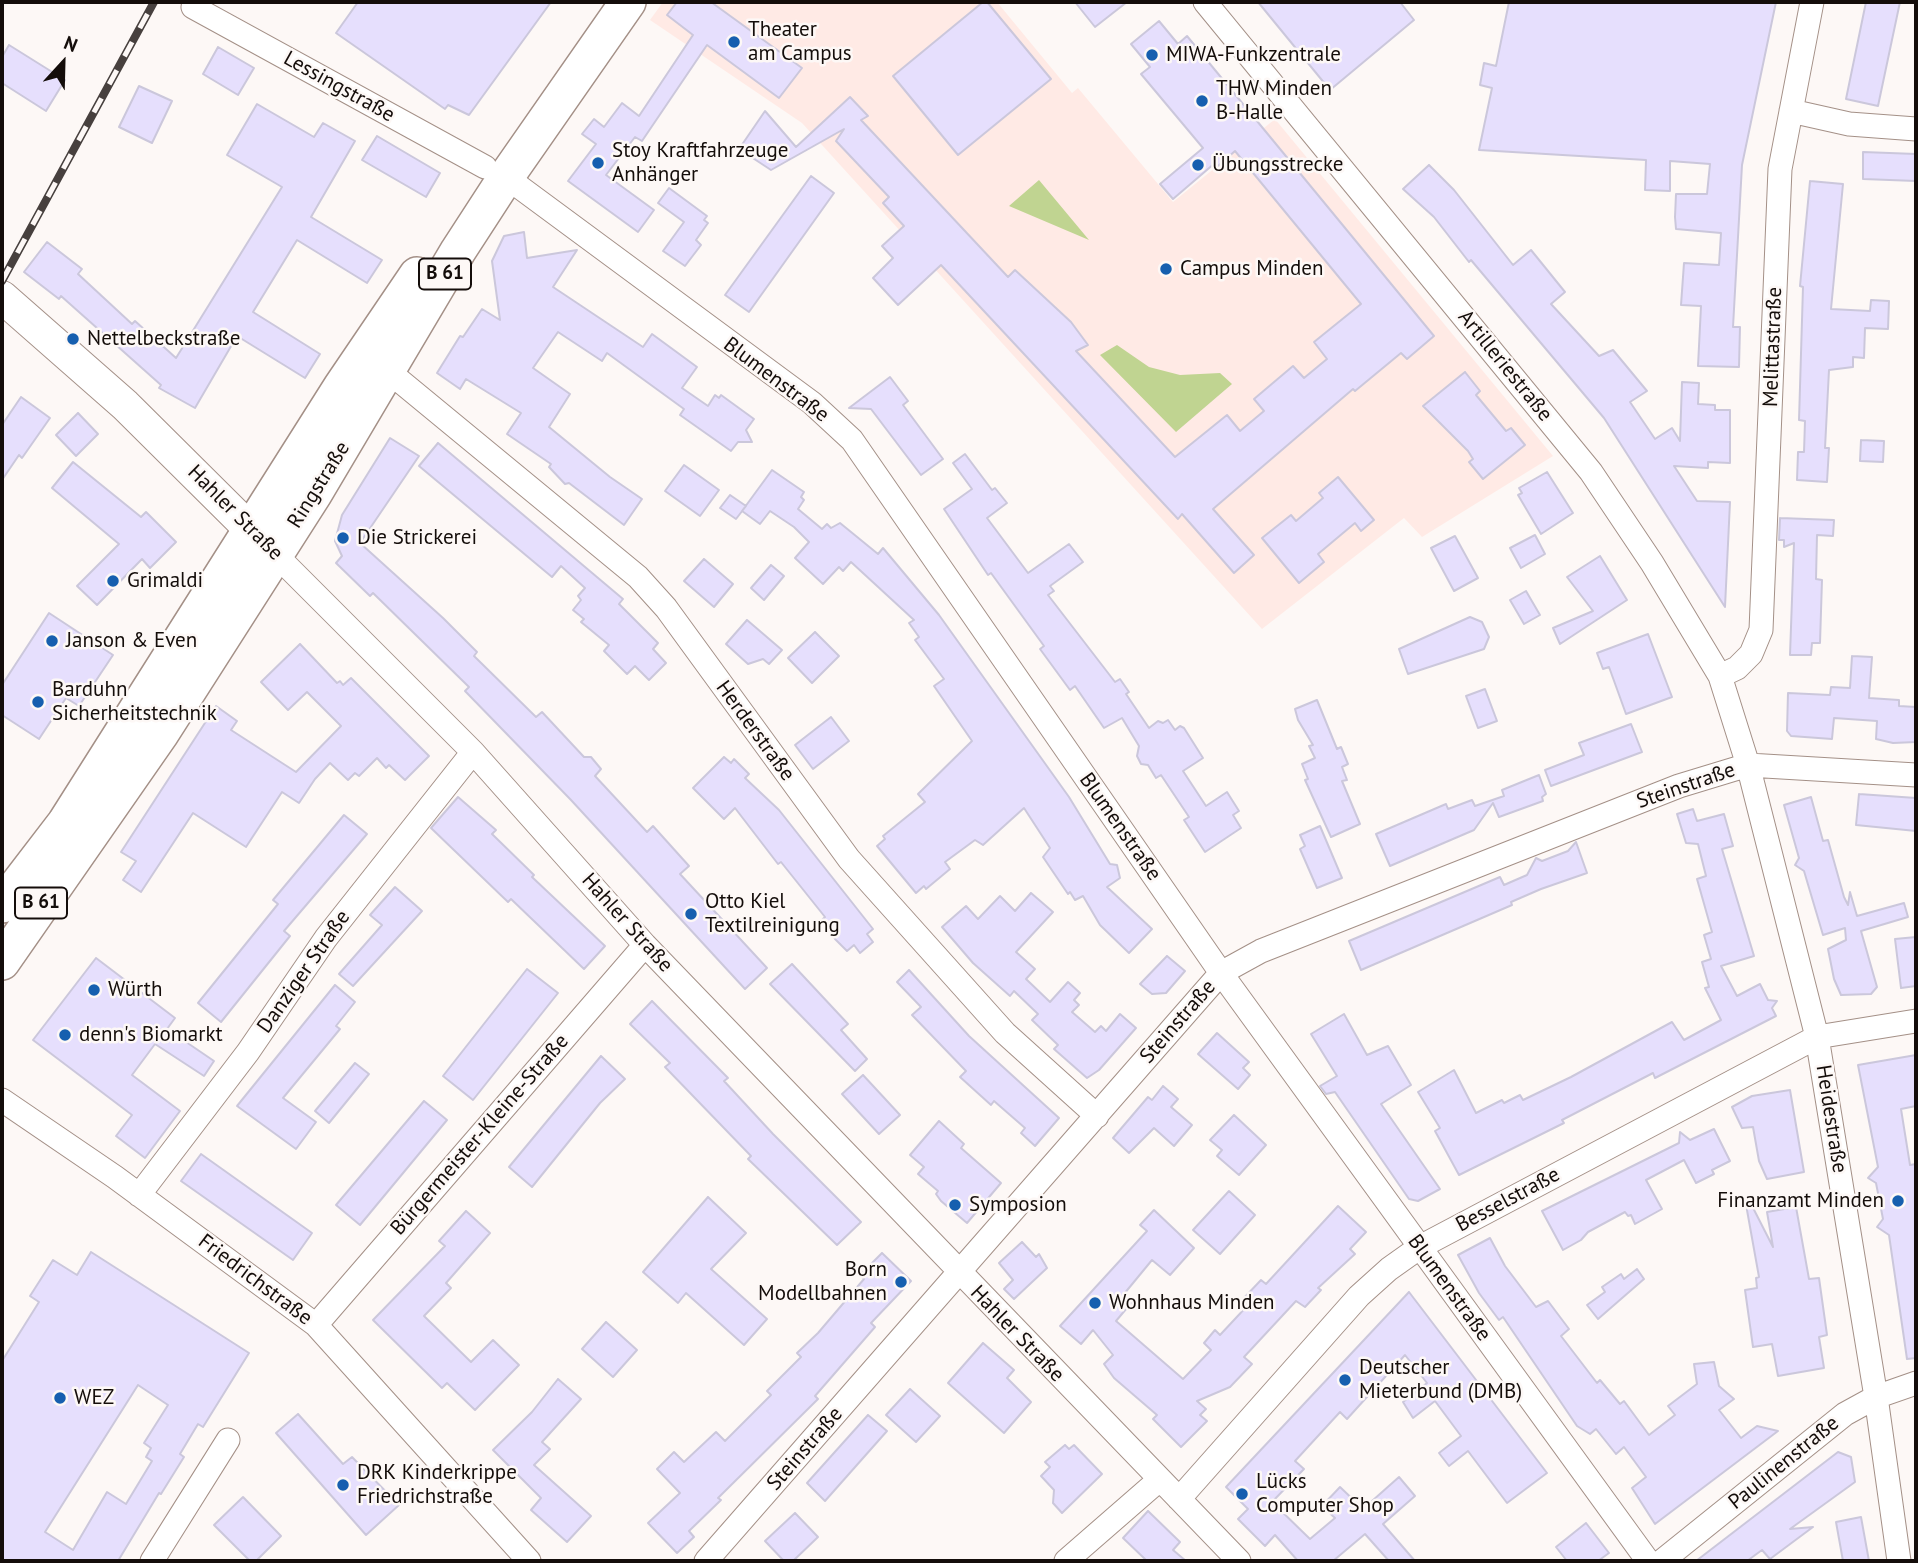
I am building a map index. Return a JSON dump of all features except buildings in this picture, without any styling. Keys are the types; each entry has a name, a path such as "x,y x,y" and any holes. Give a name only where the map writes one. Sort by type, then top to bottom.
{"main road":[{"name":"Ringstraße","path":"2,905 65,822 251,530 495,172 600,2"},
{"name":"Ringstraße","path":"2,962 145,757 276,555 388,371 495,172 628,2"}],"street":[{"name":"Artilleriestraße","path":"1205,2 1591,472 1652,563 1720,676 1748,765"},
{"name":"Melittastraße","path":"1720,676 1737,668 1751,654 1761,630 1780,169 1812,2"},
{"name":"Lessingstraße","path":"193,7 495,172"},
{"path":"1791,111 1849,124 1916,129"},
{"name":"Blumenstraße","path":"495,172 812,403 852,440 1221,973 1648,1561"},
{"name":"Hahler Straße","path":"2,298 125,405 473,752 645,945 1239,1561"},
{"name":"Herderstraße","path":"388,371 638,577 666,608 849,859 1004,1033 1097,1116"},
{"name":"Danziger Straße","path":"139,1195 248,1052 326,937 473,752"},
{"name":"Steinstraße","path":"706,1561 1221,973 1261,951 1679,786 1748,765 1916,775"},
{"name":"Heidestraße","path":"1748,765 1817,1037 1876,1397 1899,1561"},
{"name":"Bürgermeister-Kleine-Straße","path":"316,1325 645,945"},
{"name":"Besselstraße","path":"1179,1499 1359,1296 1388,1269 1420,1247 1817,1037 1916,1021"},
{"name":"Friedrichstraße","path":"2,1100 139,1195 316,1325 529,1561"},
{"name":"Paulinenstraße","path":"1662,1561 1845,1414 1876,1397 1916,1383"},
{"path":"152,1561 228,1440"},
{"path":"1066,1561 1159,1480"}],"shaded area":[{"name":"Campus Minden","path":"663,2 997,2 1072,93 1078,88 1173,202 1275,119 1553,456 1422,537 1404,518 1262,629 802,123 650,20"}],"green space":[{"path":"1039,180 1089,240 1009,206"},
{"path":"1117,345 1149,367 1180,375 1220,373 1232,384 1176,432 1100,355"}],"railway":[{"path":"2,281 154,2"}],"place":[{"name":"Theater am Campus","path":"734,42"},
{"name":"MIWA-Funkzentrale","path":"1152,55"},
{"name":"THW Minden B-Halle","path":"1202,101"},
{"name":"Stoy Kraftfahrzeuge Anhänger","path":"598,163"},
{"name":"Übungsstrecke","path":"1198,165"},
{"name":"Campus Minden","path":"1166,269"},
{"name":"Nettelbeckstraße","path":"73,339"},
{"name":"Die Strickerei","path":"343,538"},
{"name":"Grimaldi","path":"113,581"},
{"name":"Janson & Even","path":"52,641"},
{"name":"Barduhn Sicherheitstechnik","path":"38,702"},
{"name":"Otto Kiel Textilreinigung","path":"691,914"},
{"name":"Würth","path":"94,990"},
{"name":"denn's Biomarkt","path":"65,1035"},
{"name":"Finanzamt Minden","path":"1898,1201"},
{"name":"Symposion","path":"955,1205"},
{"name":"Born Modellbahnen","path":"901,1282"},
{"name":"Wohnhaus Minden","path":"1095,1303"},
{"name":"Deutscher Mieterbund (DMB)","path":"1345,1380"},
{"name":"WEZ","path":"60,1398"},
{"name":"DRK Kinderkrippe Friedrichstraße","path":"343,1485"},
{"name":"Lücks Computer Shop","path":"1242,1494"}]}
